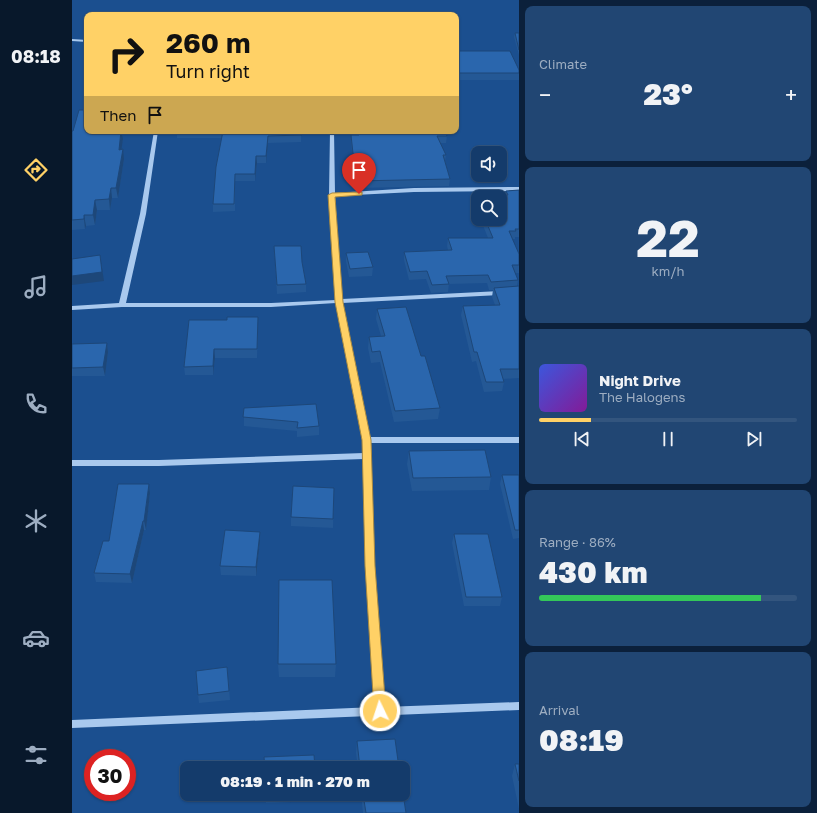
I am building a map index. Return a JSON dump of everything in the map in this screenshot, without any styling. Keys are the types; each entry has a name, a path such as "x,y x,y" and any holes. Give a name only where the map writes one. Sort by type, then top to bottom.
{"street":[{"path":"72,40 84,41"},
{"path":"122,305 143,214 156,134"},
{"path":"332,134 332,195 339,302 367,440 370,566 380,711"},
{"path":"332,195 414,190 519,189"},
{"path":"72,308 122,305 271,305 519,292"},
{"path":"367,440 519,440"},
{"path":"72,463 159,463 367,456"},
{"path":"72,724 519,706"}],"building":[{"path":"515,33 519,33 519,50"},
{"path":"459,51 510,51 519,73 459,73"},
{"path":"79,110 84,110 84,134 121,134 119,150 123,149 116,188 111,188 109,199 95,200 93,215 84,215 84,219 72,220 72,131"},
{"path":"222,134 302,134 268,136 266,156 256,156 255,174 235,174 234,204 213,204 216,167"},
{"path":"446,134 447,136 437,136 446,155 443,155 450,179 356,181 351,135"},
{"path":"519,190 519,229 515,229 516,231 509,231 519,254 519,265 512,265 518,280 491,282 488,275 446,276 449,284 432,285 427,271 410,272 404,252 452,250 448,238 493,238 488,226 507,226 507,191"},
{"path":"274,246 301,246 306,284 277,285"},
{"path":"368,252 373,267 350,269 346,253"},
{"path":"100,255 102,272 72,276 72,259"},
{"path":"519,286 519,369 500,369 504,382 486,382 477,352 474,352 463,306 500,305 494,288"},
{"path":"406,307 421,356 425,356 440,408 395,411 380,351 372,352 369,337 385,336 377,309"},
{"path":"227,317 258,317 257,349 214,349 213,366 184,367 189,320 227,320"},
{"path":"107,343 103,367 72,368 72,344"},
{"path":"316,404 319,426 297,428 298,422 243,417 244,408"},
{"path":"485,450 491,477 413,478 409,451"},
{"path":"502,475 519,475 519,530 515,530"},
{"path":"118,484 149,484 144,521 130,574 94,573 103,541 109,541"},
{"path":"293,486 334,488 333,519 291,517"},
{"path":"225,530 260,532 256,567 220,566"},
{"path":"454,534 488,534 502,597 466,597"},
{"path":"279,580 332,580 336,664 278,664"},
{"path":"227,667 229,691 198,695 196,671"},
{"path":"395,739 398,761 359,761 357,741"},
{"path":"314,755 314,761 264,761 264,757"},
{"path":"515,764 519,764 519,781"},
{"path":"364,801 404,801 406,813 366,813"}],"route":[{"path":"359,194 332,195 339,302 367,440 370,566 380,711"}]}
